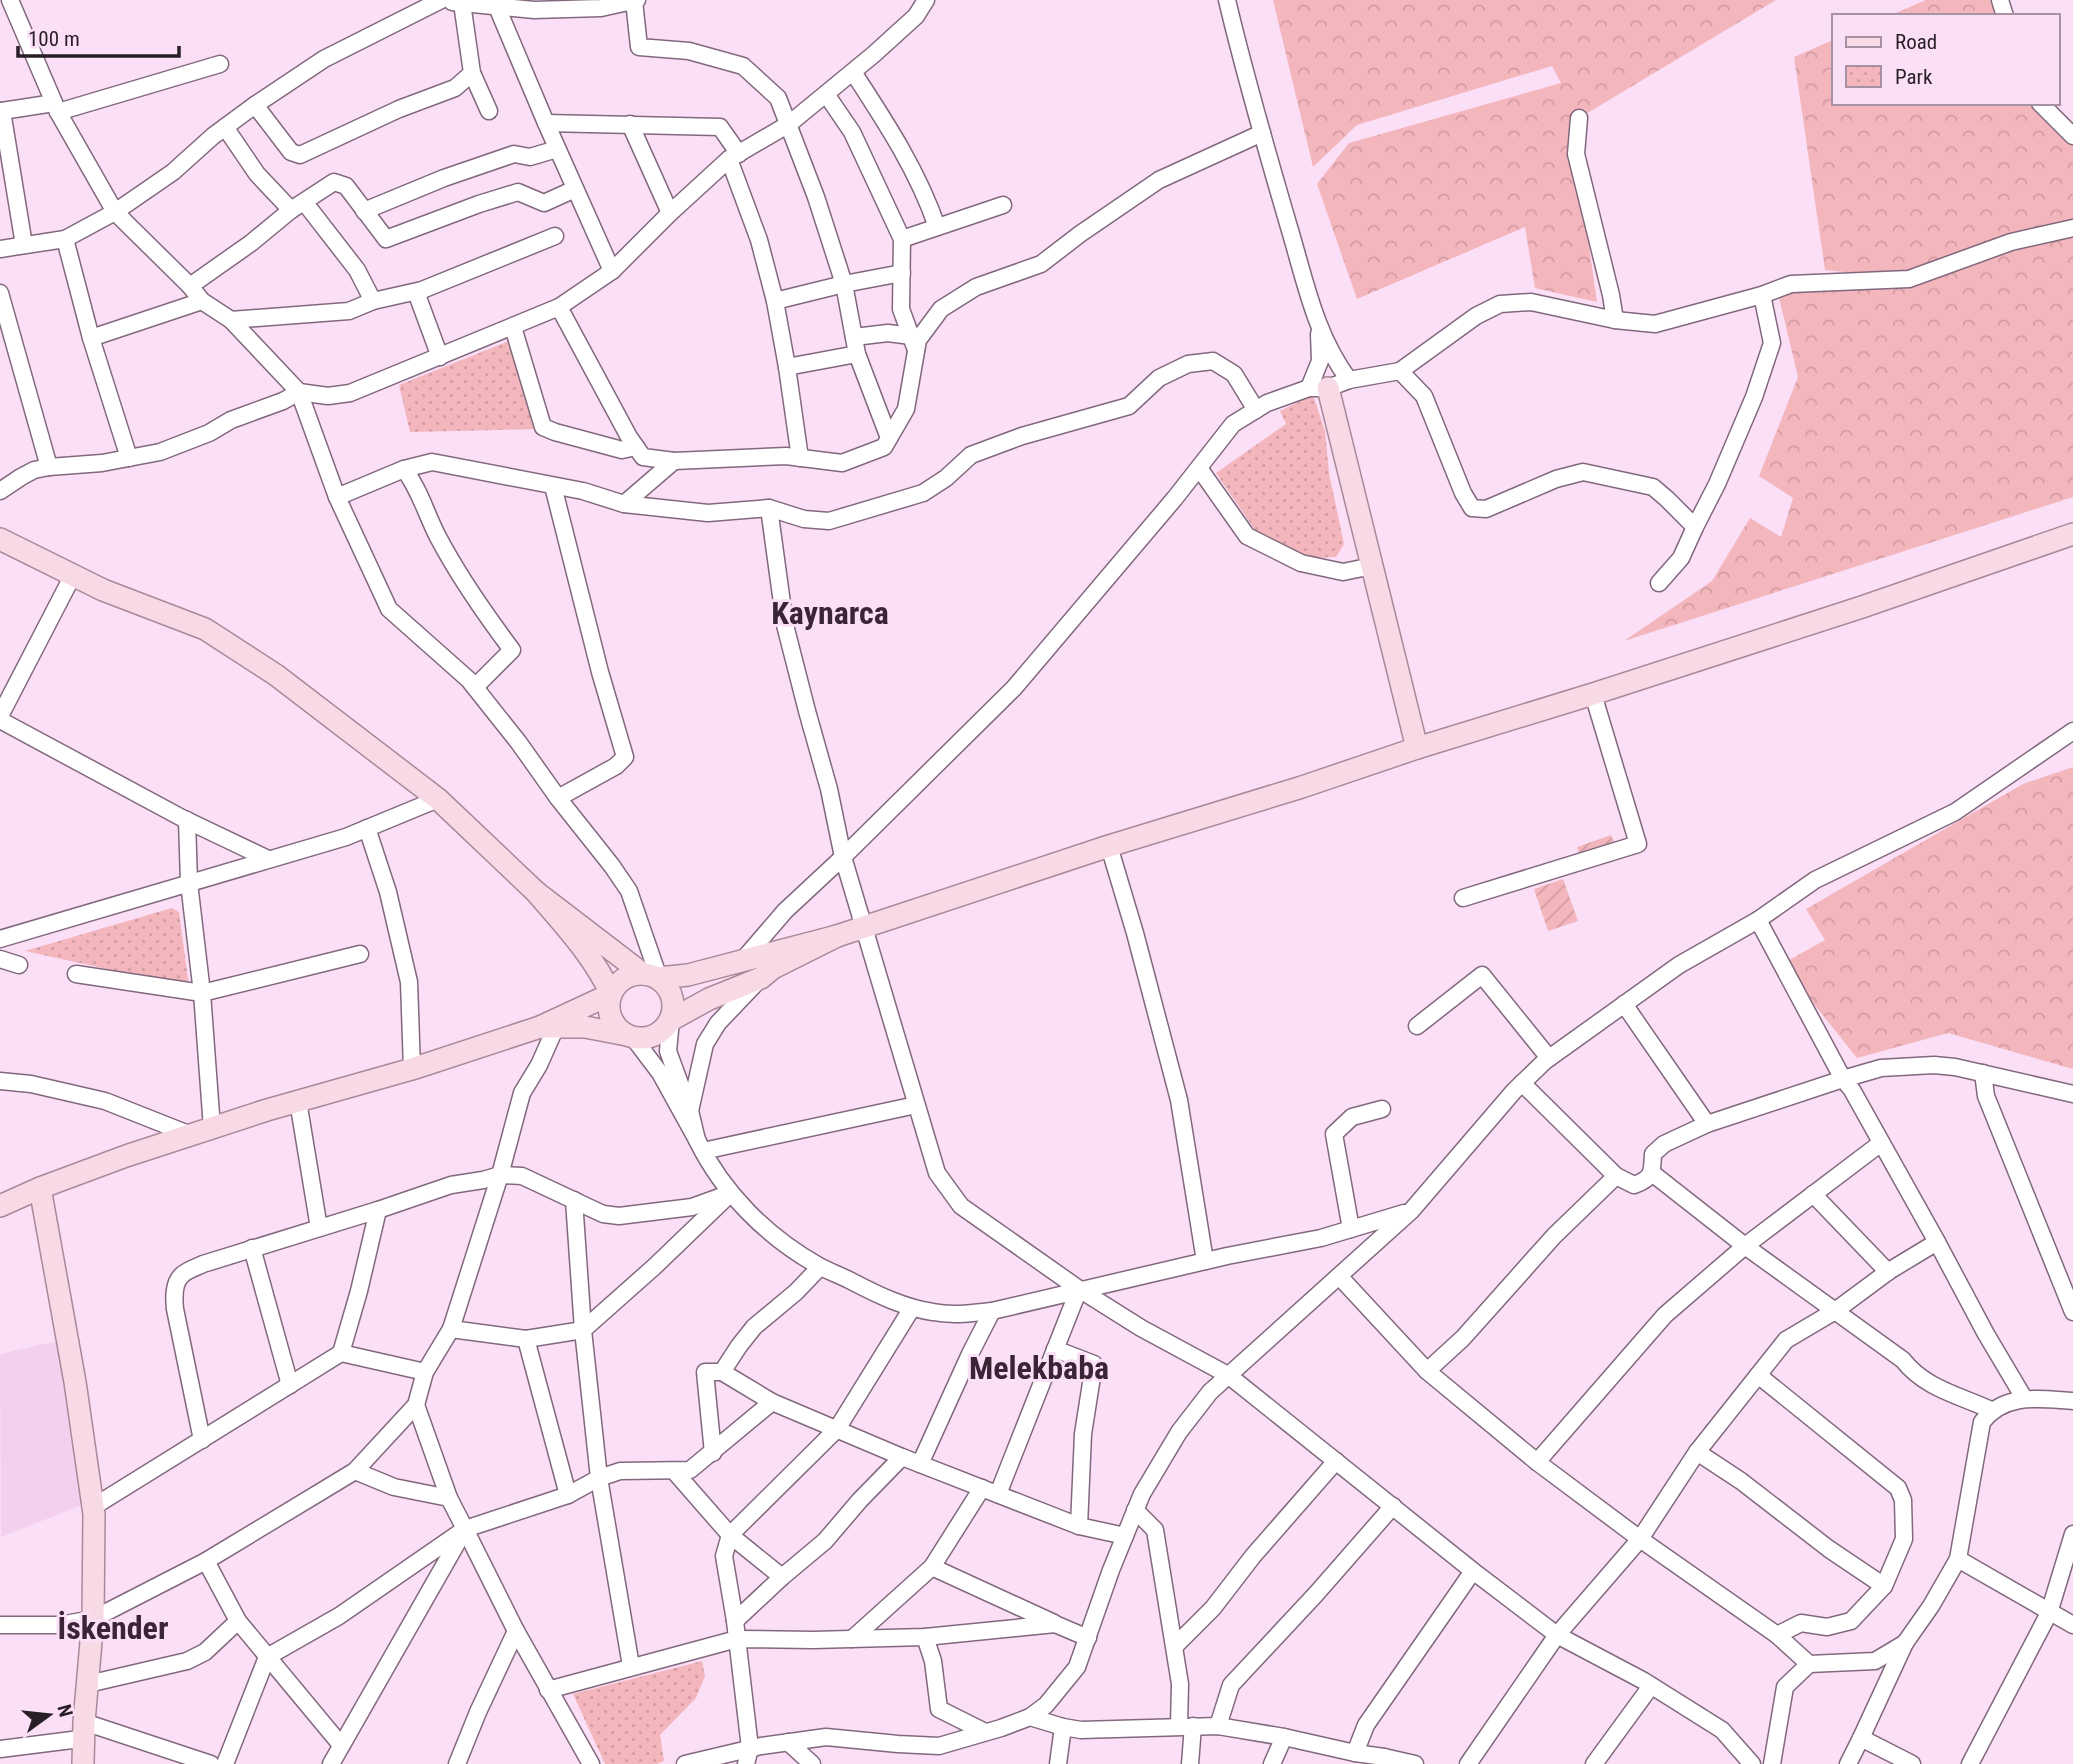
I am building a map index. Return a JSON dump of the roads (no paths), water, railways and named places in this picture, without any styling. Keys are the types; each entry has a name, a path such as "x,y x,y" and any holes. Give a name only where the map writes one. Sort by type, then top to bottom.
{"main road":[{"path":"1318,388 1372,566 1417,748"},
{"path":"0,1206 40,1188 212,1128 547,1028 611,994 624,978 633,974 688,975 837,936 1109,846 1302,788 1417,748 1862,607 2073,534"},
{"path":"0,538 103,590 205,629 276,675 438,799 536,892 588,954 611,994 610,1012 613,1021 630,1036"},
{"path":"536,892 670,992 673,1009 671,1020"},
{"path":"547,1028 585,1027 630,1036 650,1036 659,1032 671,1020 709,999 761,978 773,968 837,936"},
{"path":"0,1195 16,1188 40,1188"},
{"path":"40,1188 75,1382 93,1507 93,1619 82,1731 74,1764"},
{"path":"82,1731 83,1764"}],"street":[{"path":"10,0 56,108 115,212 202,301 231,320 299,392 337,497 389,610 475,687 629,891 651,976"},
{"path":"0,249 65,239 115,212 173,172 255,105 324,59 440,0 534,10 601,8 636,0 639,47 690,51 744,66 778,98 816,197 844,284 857,354 889,438"},
{"path":"0,491 34,470 102,463 160,452 209,433 231,420 284,401 299,392 328,396 350,393 559,307 612,271 670,213 734,156 789,124 853,72 916,16 926,0"},
{"path":"1227,0 1262,133 1319,328 1337,364 1349,380"},
{"path":"462,3 472,73 489,111"},
{"path":"497,7 545,123 612,271"},
{"path":"24,245 1,111 56,108 220,64"},
{"path":"853,72 899,145 927,197 937,227"},
{"path":"255,105 291,152 300,155 399,109 455,88 472,73"},
{"path":"559,307 628,437 643,457 674,461 786,456 842,463 884,447 906,409 914,343 901,309 902,239 852,132 826,94"},
{"path":"2042,105 2073,136"},
{"path":"1579,118 1576,155 1615,320"},
{"path":"545,123 720,127 734,156 775,301 788,367 800,457"},
{"path":"629,124 670,213"},
{"path":"225,127 257,174 298,207 357,270 373,301"},
{"path":"914,343 941,309 976,287 1041,264 1160,180 1262,133"},
{"path":"364,211 444,178 514,154 530,157 557,149"},
{"path":"190,286 334,182 346,186 386,239 518,192 544,203 575,190"},
{"path":"902,239 1003,205"},
{"path":"742,961 785,911 843,858 1014,688 1233,424 1267,403 1349,380 1400,371 1476,316 1500,304 1531,302 1615,320 1655,324 1762,295 1791,284 1909,279 2011,242 2073,228"},
{"path":"231,320 349,312 373,301 416,292 555,236"},
{"path":"65,239 91,338 129,458"},
{"path":"775,301 902,273"},
{"path":"416,292 440,357"},
{"path":"0,293 49,467"},
{"path":"1658,583 1681,558 1717,484 1754,397 1772,343 1762,295"},
{"path":"91,338 202,301"},
{"path":"513,327 543,427 622,450 636,447"},
{"path":"1318,388 1319,328"},
{"path":"854,337 888,333 914,343"},
{"path":"788,367 857,354"},
{"path":"337,497 404,469 432,462 483,470 659,509 708,513 769,508 804,519 829,520 923,493 946,478 971,455 1022,436 1129,406 1159,378 1188,363 1213,361 1234,374 1256,410"},
{"path":"1400,371 1423,396 1463,493 1472,508 1486,509 1556,479 1583,472 1653,487 1695,527"},
{"path":"624,503 674,461"},
{"path":"1199,468 1247,536 1301,563 1343,572 1372,566"},
{"path":"404,469 416,484 437,536 476,602 512,650 475,687"},
{"path":"552,486 625,757 616,766 558,798"},
{"path":"769,508 785,625 829,789 843,858 937,1173 961,1206 1079,1289 1141,1328 1228,1376 1557,1635 1651,1686 1722,1730 1752,1764"},
{"path":"73,575 0,718 187,820 268,859"},
{"path":"1463,898 1638,844 1592,694"},
{"path":"685,1764 748,1756 789,1742 826,1737 939,1746 1030,1717 1046,1705 1077,1667 1111,1570 1142,1494 1179,1432 1210,1392 1410,1211 1522,1083 1549,1058 1679,965 1758,920 1815,880 1955,812 2073,731"},
{"path":"0,939 346,837 438,799"},
{"path":"187,820 189,883 202,993 212,1128"},
{"path":"367,828 387,892 409,982 412,1069"},
{"path":"1109,846 1179,1100 1205,1261"},
{"path":"1758,920 1843,1079 1852,1090 2024,1398"},
{"path":"76,974 202,993 360,954"},
{"path":"0,959 19,965"},
{"path":"1417,1026 1482,975 1549,1058"},
{"path":"690,1111 705,1044 718,1023 761,978"},
{"path":"1624,1004 1707,1124"},
{"path":"671,1020 668,1051 700,1145"},
{"path":"0,1625 59,1625 93,1619 206,1561 355,1471 416,1405 425,1371 451,1329 500,1175 522,1093 539,1065 547,1028"},
{"path":"630,1036 660,1073 700,1145 731,1193 758,1223 820,1267 912,1308 936,1313 992,1311 1205,1261 1321,1238 1410,1211"},
{"path":"1522,1083 1615,1176 1634,1185 1645,1181 1652,1173 1653,1154 1664,1144 1707,1124 1881,1068 1945,1066 2073,1094"},
{"path":"1983,1073 1986,1096 2073,1312"},
{"path":"0,1081 31,1084 105,1101 191,1135"},
{"path":"298,1101 319,1228"},
{"path":"700,1145 916,1105"},
{"path":"1351,1229 1334,1134 1352,1117 1382,1108"},
{"path":"1537,1462 1665,1315 1745,1246 1881,1143"},
{"path":"1652,1173 1745,1246 1903,1360 1912,1373 1941,1389 1991,1410"},
{"path":"202,1440 174,1297 176,1285 182,1275 203,1264 451,1185 500,1175 522,1175 603,1214 626,1216 692,1207 731,1193"},
{"path":"1427,1371 1463,1338 1554,1236 1615,1176"},
{"path":"451,1329 526,1339 583,1330 731,1193"},
{"path":"1813,1194 1888,1272"},
{"path":"573,1200 583,1330 599,1478 631,1666"},
{"path":"93,1507 341,1353 378,1210"},
{"path":"1468,1764 1557,1635 1640,1539 1697,1452 1786,1340 1835,1311 1888,1272 1937,1242"},
{"path":"252,1248 290,1385"},
{"path":"722,1372 754,1327 796,1292 820,1267"},
{"path":"1339,1276 1427,1371 1537,1462 1640,1539 1777,1635 1809,1664"},
{"path":"998,1494 1079,1289"},
{"path":"748,1756 735,1621 724,1556 730,1535 837,1429 912,1308"},
{"path":"920,1464 992,1311"},
{"path":"526,1339 568,1495"},
{"path":"1055,1349 1094,1364 1083,1434 1079,1526"},
{"path":"341,1353 425,1371"},
{"path":"712,1453 705,1372 722,1372 772,1402 902,1457 1079,1526 1125,1536"},
{"path":"1758,1375 1898,1488 1903,1500 1904,1539 1884,1586 1851,1621 1827,1627 1801,1623 1777,1635"},
{"path":"1848,1764 1905,1643 1931,1606 1958,1559 1982,1422 1991,1410 2024,1398 2073,1401"},
{"path":"225,1764 267,1657 339,1616 464,1529 568,1495 599,1478 620,1471 690,1470 772,1402"},
{"path":"416,1405 449,1498 464,1529 516,1631 591,1764"},
{"path":"1697,1452 1884,1586"},
{"path":"735,1621 825,1541 902,1457"},
{"path":"1175,1646 1213,1608 1253,1556 1336,1461"},
{"path":"355,1471 394,1487 449,1498"},
{"path":"674,1471 730,1535 782,1577"},
{"path":"852,1639 932,1567 982,1488"},
{"path":"1218,1726 1231,1685 1393,1506"},
{"path":"1135,1510 1155,1530 1175,1646 1190,1764"},
{"path":"331,1764 464,1529"},
{"path":"1970,1764 2049,1613 2073,1534"},
{"path":"1958,1559 2073,1625"},
{"path":"206,1561 238,1621 341,1745"},
{"path":"932,1567 1088,1638"},
{"path":"1355,1753 1366,1725 1473,1571"},
{"path":"88,1684 187,1661 205,1651 238,1621"},
{"path":"548,1690 737,1639 925,1637 1055,1623"},
{"path":"457,1764 516,1631"},
{"path":"925,1637 933,1661 939,1709 985,1732"},
{"path":"1772,1764 1785,1686 1809,1664 1875,1661 1905,1643"},
{"path":"1594,1764 1651,1686"},
{"path":"1030,1717 1081,1730 1218,1726 1284,1737 1383,1761 1415,1764"},
{"path":"1058,1764 1063,1727"},
{"path":"0,1749 82,1731 211,1764"},
{"path":"1272,1764 1284,1737"},
{"path":"1861,1738 1912,1764"},
{"path":"789,1742 812,1764"}],"district":[{"name":"Kaynarca","path":"830,613"},
{"name":"Melekbaba","path":"1039,1368"},
{"name":"İskender","path":"113,1628"}]}
